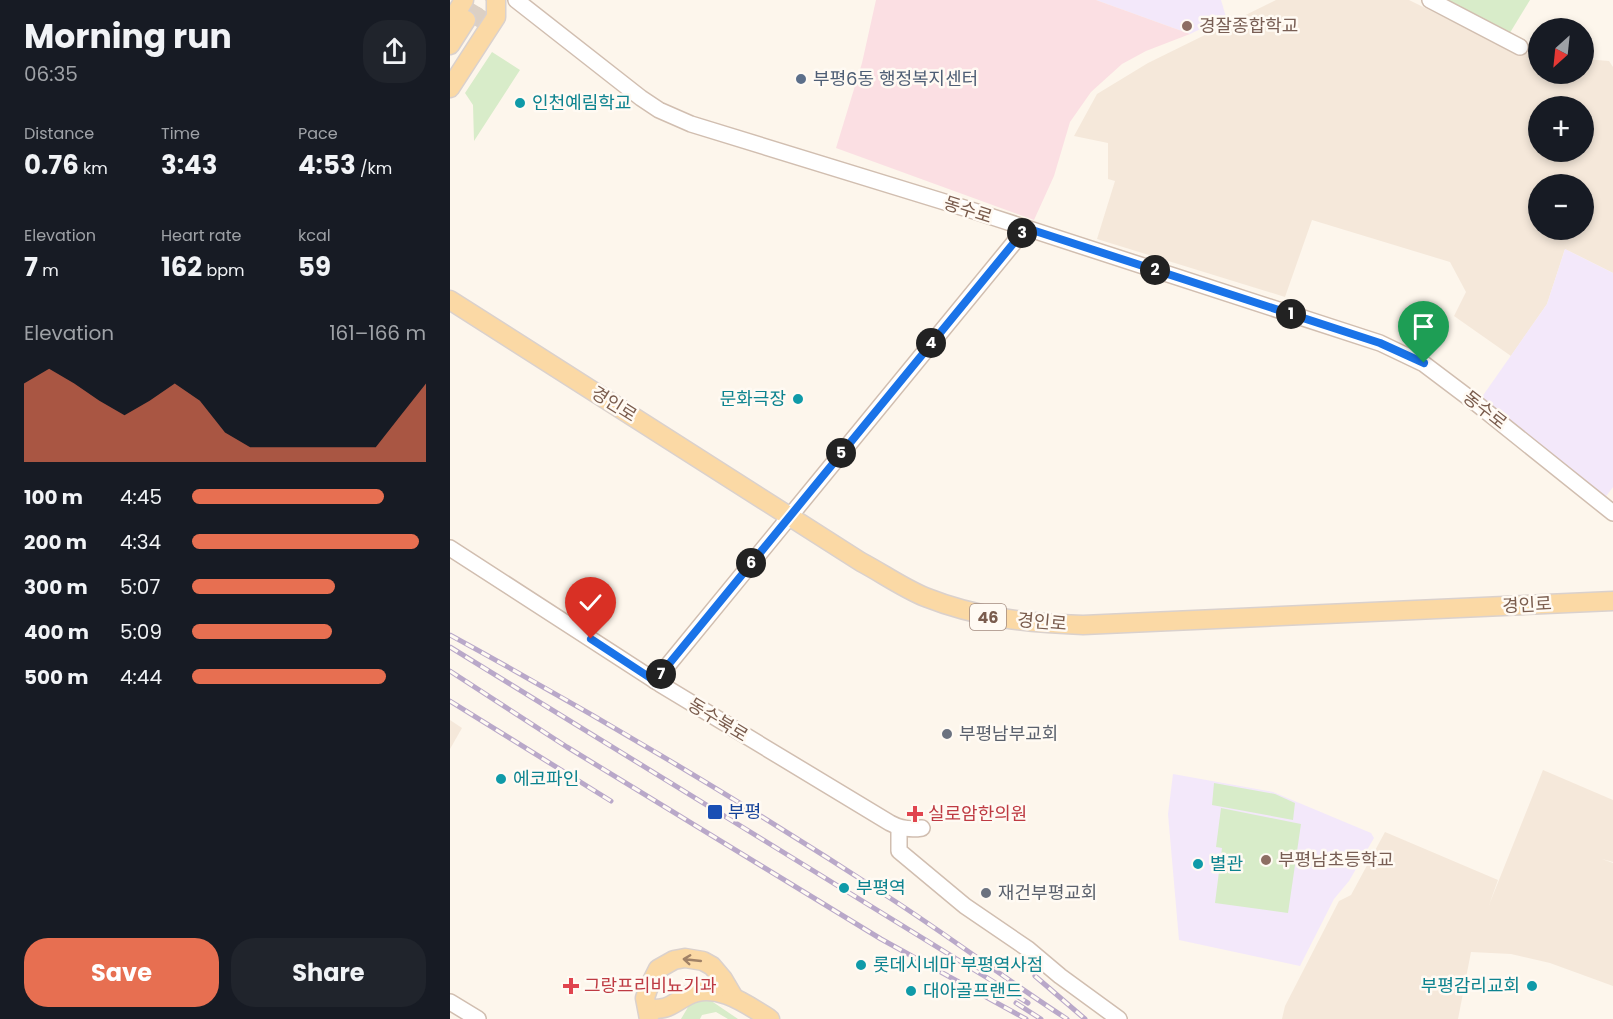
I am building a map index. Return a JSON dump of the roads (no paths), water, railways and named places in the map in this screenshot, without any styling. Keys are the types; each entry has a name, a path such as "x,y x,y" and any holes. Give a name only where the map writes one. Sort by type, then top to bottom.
{"main road":[{"path":"450,70 464,23 464,0"},
{"path":"450,88 496,16 496,0"},
{"path":"450,45 464,23"},
{"name":"경인로","path":"450,300 861,562 924,597 981,616 1038,623 1083,625 1613,601"},
{"path":"733,996 723,978 712,966 703,961 685,958 674,960 658,969 645,998 648,1014 667,1009 693,993 708,992 733,996 770,1019"}],"street":[{"name":"동수로","path":"516,0 659,110 691,124 1026,228 1380,343 1424,363 1613,513"},
{"path":"1430,0 1520,47"},
{"path":"655,681 1026,228"},
{"name":"동수북로","path":"450,548 655,681 899,828"},
{"path":"922,828 912,830 899,828 900,851 968,908 1028,949 1060,976 1119,1019"},
{"path":"450,1002 478,1019"}],"tunnel":[{"path":"466,20 478,0"},
{"path":"477,27 494,0"}],"railway":[{"path":"450,635 673,762 782,829 912,913 1067,1019"},
{"path":"450,647 1028,1003"},
{"path":"450,671 567,747 881,939 1026,1019"},
{"path":"450,701 611,801"},
{"path":"1035,976 1085,1019"},
{"path":"1016,1003 1041,1019"}],"place":[{"name":"경잘종합학교","path":"1187,26"},
{"name":"부평6동 행정복지센터","path":"801,79"},
{"name":"인천예림학교","path":"520,103"},
{"name":"문화극장","path":"798,399"},
{"name":"부평남부교회","path":"947,734"},
{"name":"에코파인","path":"501,779"},
{"name":"부평","path":"715,812"},
{"name":"실로암한의원","path":"915,814"},
{"name":"부평남초등학교","path":"1266,860"},
{"name":"별관","path":"1198,864"},
{"name":"부평역","path":"844,888"},
{"name":"재건부평교회","path":"986,893"},
{"name":"롯데시네마 부평역사점","path":"861,965"},
{"name":"그랑프리비뇨기과","path":"571,986"},
{"name":"부평감리교회","path":"1532,986"},
{"name":"대아골프랜드","path":"911,991"}]}
